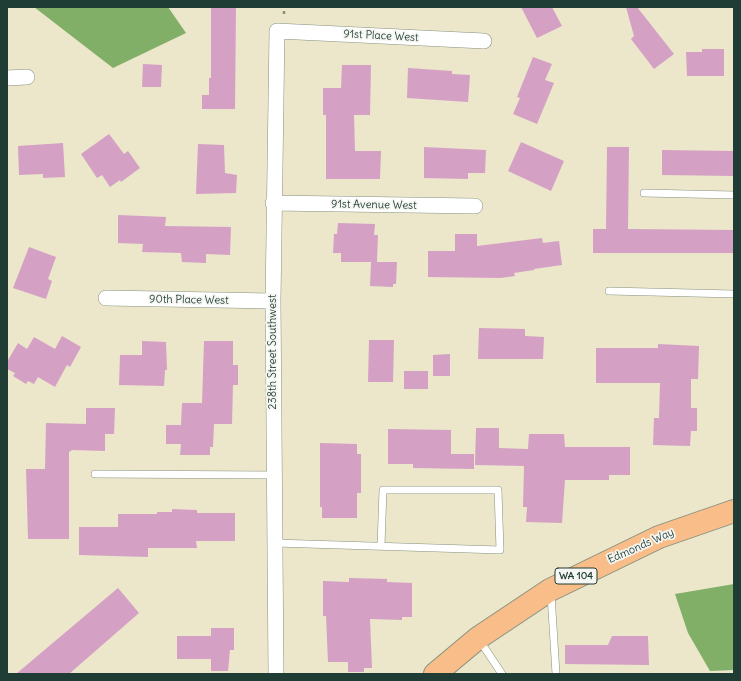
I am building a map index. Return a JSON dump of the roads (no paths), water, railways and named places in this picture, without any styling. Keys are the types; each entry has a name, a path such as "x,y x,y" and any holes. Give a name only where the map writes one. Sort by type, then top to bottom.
{"main road":[{"name":"Edmonds Way","path":"439,673 478,638 550,590 659,537 734,511"}],"street":[{"name":"91st Place West","path":"277,31 484,41"},
{"name":"238th Street Southwest","path":"276,674 273,203 277,31"},
{"path":"7,78 27,77"},
{"name":"91st Avenue West","path":"273,203 475,206"},
{"name":"90th Place West","path":"106,298 273,301"}],"lane":[{"path":"644,193 734,195"},
{"path":"609,291 734,294"},
{"path":"95,474 274,475"},
{"path":"275,543 500,550 498,490 383,490 381,546"},
{"path":"550,590 556,674"},
{"path":"478,638 502,674"}]}
